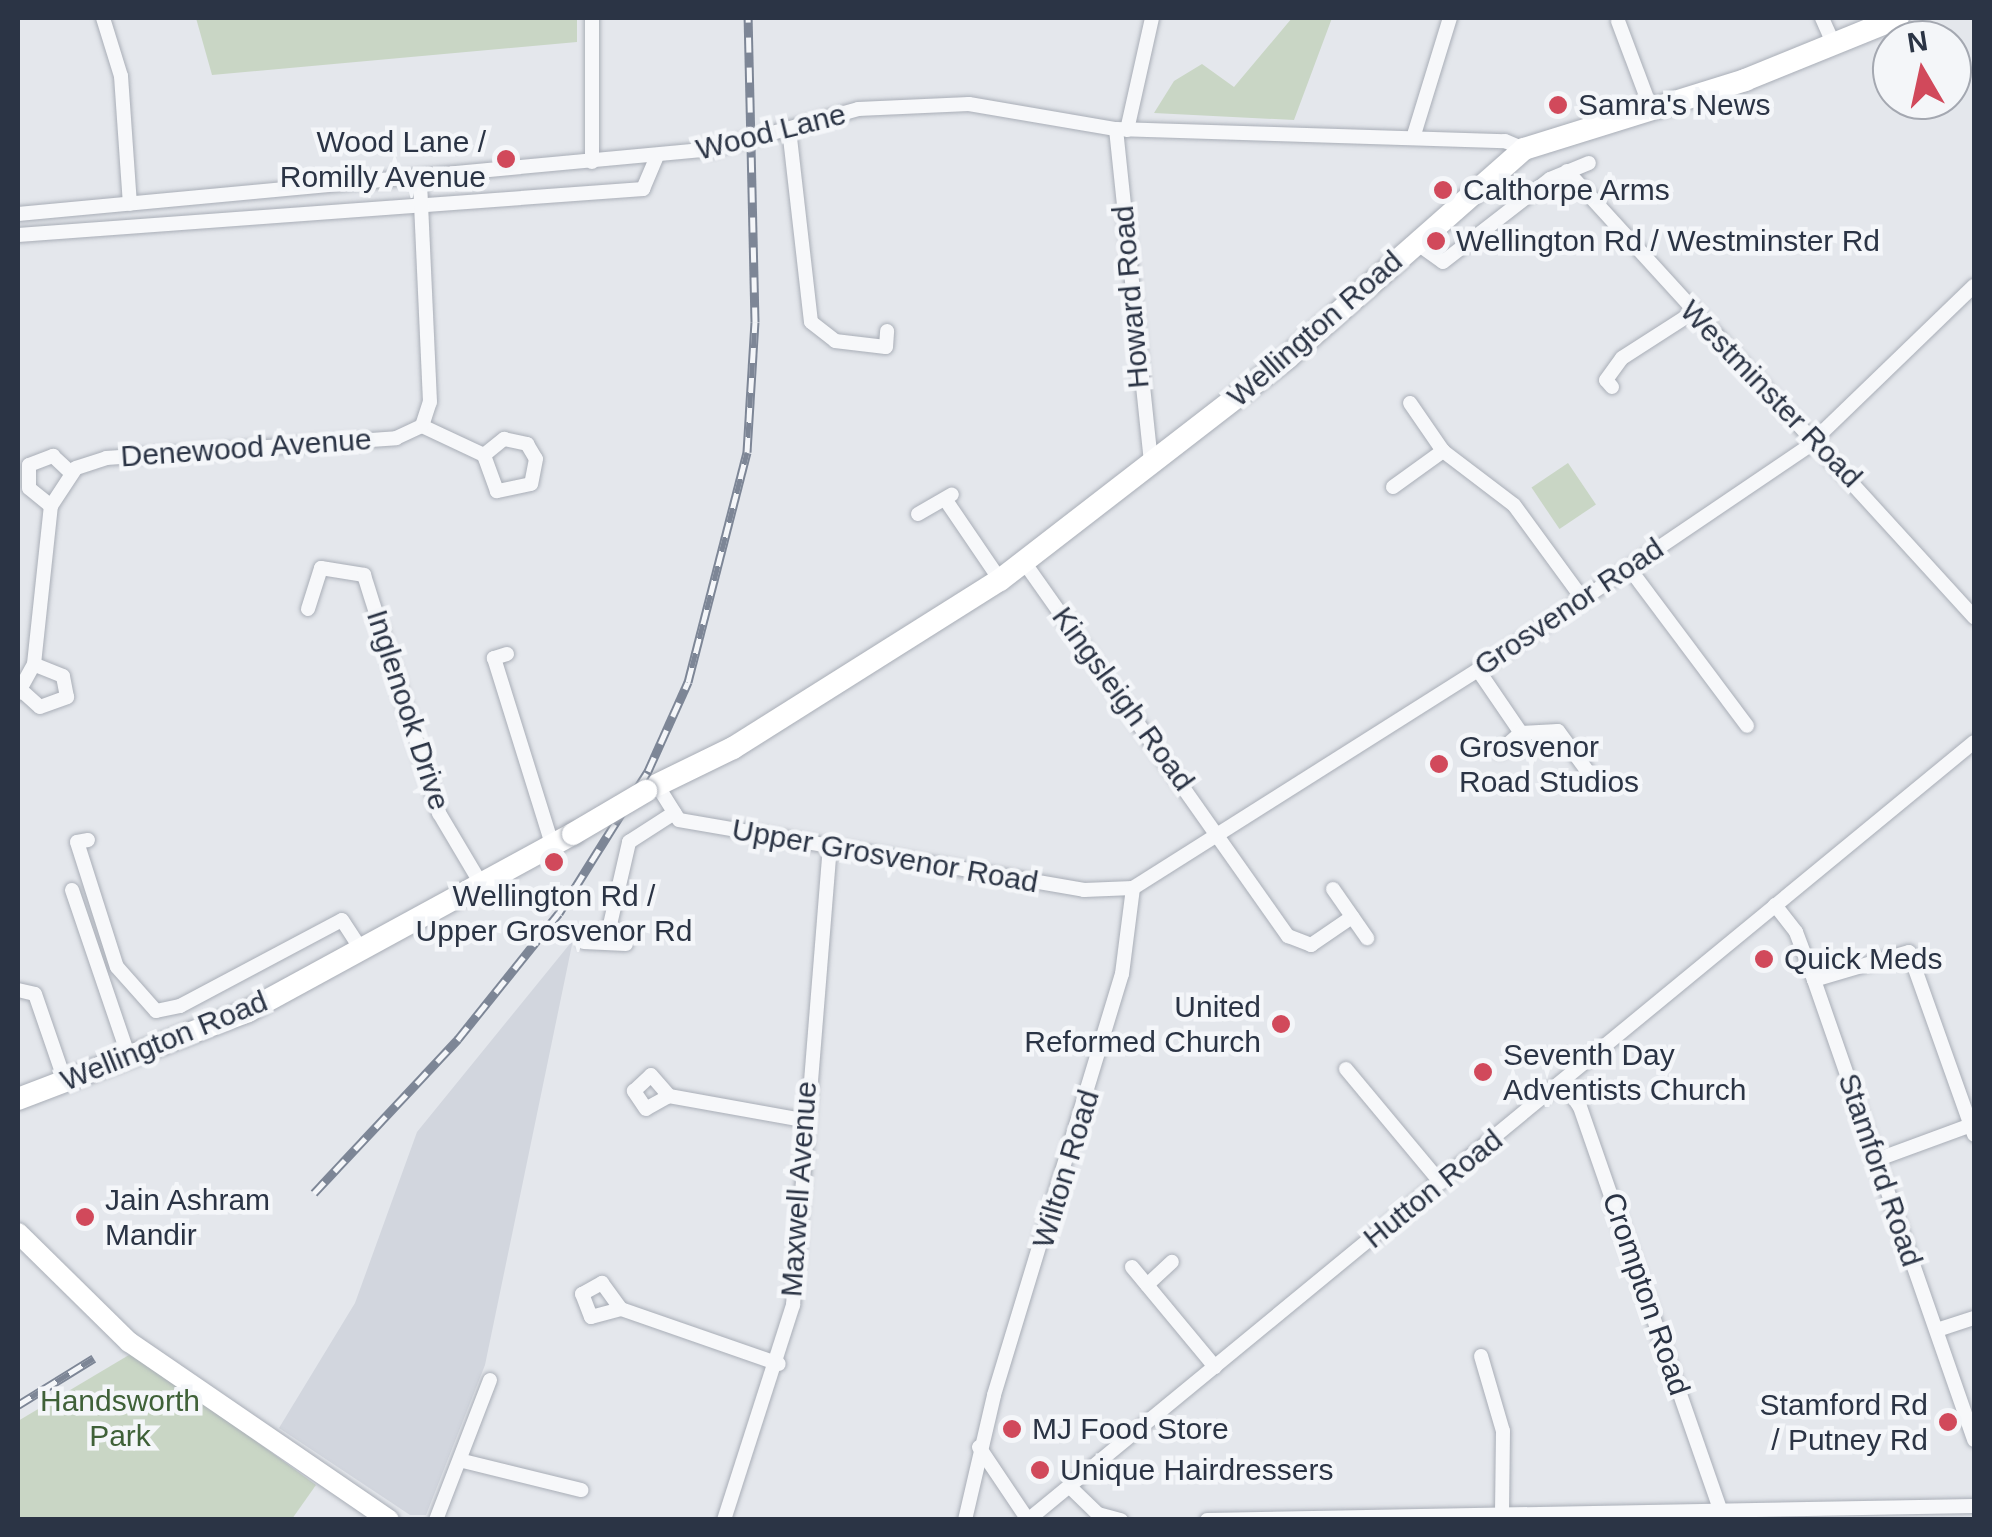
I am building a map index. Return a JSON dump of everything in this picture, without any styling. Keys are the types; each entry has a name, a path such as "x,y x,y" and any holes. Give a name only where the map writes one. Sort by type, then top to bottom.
{"main road":[{"name":"Wellington Road","path":"18,1099 248,1011 770,721 1000,580 1287,358 1524,148 1651,110 1898,18"},
{"path":"18,1233 129,1342 389,1520"}],"street":[{"path":"103,18 121,76 130,204"},
{"path":"592,18 592,162"},
{"name":"Howard Road","path":"1151,464 1122,129 1152,18"},
{"path":"1413,138 1450,18"},
{"path":"1822,18 1834,45"},
{"path":"1618,21 1651,110"},
{"name":"Wood Lane","path":"18,214 656,159 912,104 969,104 1122,129 1413,138 1524,148"},
{"path":"789,129 812,322 835,342 886,346 887,331"},
{"path":"18,234 643,189 656,159"},
{"path":"1424,249 1443,262 1567,171 1589,163"},
{"name":"Westminster Road","path":"1567,171 1692,313 1974,618"},
{"path":"420,179 430,402 422,426 484,455"},
{"name":"Grosvenor Road","path":"1133,888 1222,836 1478,670 1814,442 1974,286"},
{"path":"1612,387 1606,380 1622,358 1692,313"},
{"path":"1410,402 1444,451 1494,484 1582,598"},
{"name":"Denewood Avenue","path":"51,506 29,488 29,465 52,456 71,472 106,458 396,438 422,426"},
{"path":"1393,488 1444,451"},
{"path":"34,664 62,676 68,697 40,707 19,692 34,664 51,506 71,472"},
{"path":"918,514 949,497 1000,580"},
{"name":"Kingsleigh Road","path":"1024,562 1300,946 1352,918"},
{"name":"Inglenook Drive","path":"308,609 319,563 364,575 440,813 480,882"},
{"path":"1629,568 1747,726"},
{"path":"507,654 494,658 563,839"},
{"path":"1478,670 1521,733"},
{"path":"1500,751 1521,733 1558,731 1596,783"},
{"name":"Hutton Road","path":"1028,1519 1974,742"},
{"path":"606,942 629,842 674,813 651,788"},
{"name":"Upper Grosvenor Road","path":"674,813 830,849 1084,890 1133,888"},
{"name":"Wellington Road","path":"88,840 77,842 131,991 156,1011 227,982 342,920 360,948"},
{"name":"Maxwell Avenue","path":"724,1520 779,1364 793,1305 802,1120 830,849"},
{"name":"Wilton Road","path":"965,1520 979,1446 1081,1128 1122,974 1133,888"},
{"path":"72,890 129,1057"},
{"path":"1333,890 1366,938"},
{"name":"Stamford Road","path":"1775,905 1796,932 1814,980 1974,1440"},
{"path":"584,942 626,944"},
{"path":"1814,980 1909,952 1973,1130 1876,1160"},
{"path":"18,990 35,994 65,1081"},
{"path":"1346,1069 1441,1183"},
{"name":"Crompton Road","path":"1563,1082 1580,1107 1727,1512"},
{"path":"669,1096 802,1120"},
{"path":"1146,1284 1172,1262"},
{"path":"1132,1266 1215,1367"},
{"path":"621,1309 779,1364"},
{"path":"1937,1330 1974,1318"},
{"path":"1480,1356 1502,1431 1502,1510"},
{"path":"436,1520 463,1460 490,1380"},
{"path":"979,1446 1028,1519"},
{"path":"463,1460 581,1490"},
{"path":"1070,1487 1098,1514 1121,1520"},
{"path":"1207,1520 1502,1510 1727,1512 1974,1506"}],"shaded area":[{"path":"573,940 485,1365 426,1515 410,1515 279,1428 355,1303 417,1132"}],"green space":[{"path":"196,18 577,18 577,42 212,75"},
{"path":"1292,18 1332,18 1294,120 1154,113 1174,81 1202,64 1234,87"},
{"path":"1568,463 1596,504 1559,529 1532,488"},
{"name":"Handsworth Park","path":"134,1352 316,1485 292,1519 18,1520 18,1421"}],"railway":[{"path":"314,1193 458,1039 559,913 648,771 688,682 747,452 755,322 748,18"},
{"path":"18,1405 94,1358"}],"place":[{"name":"Samra's News","path":"1558,105"},
{"name":"Wood Lane / Romilly Avenue","path":"506,159"},
{"name":"Calthorpe Arms","path":"1443,190"},
{"name":"Wellington Rd / Westminster Rd","path":"1436,241"},
{"name":"Grosvenor Road Studios","path":"1439,764"},
{"name":"Wellington Rd / Upper Grosvenor Rd","path":"554,862"},
{"name":"Quick Meds","path":"1764,959"},
{"name":"United Reformed Church","path":"1281,1024"},
{"name":"Seventh Day Adventists Church","path":"1483,1072"},
{"name":"Jain Ashram Mandir","path":"85,1217"},
{"name":"Stamford Rd / Putney Rd","path":"1948,1422"},
{"name":"MJ Food Store","path":"1012,1429"},
{"name":"Unique Hairdressers","path":"1040,1470"}]}
